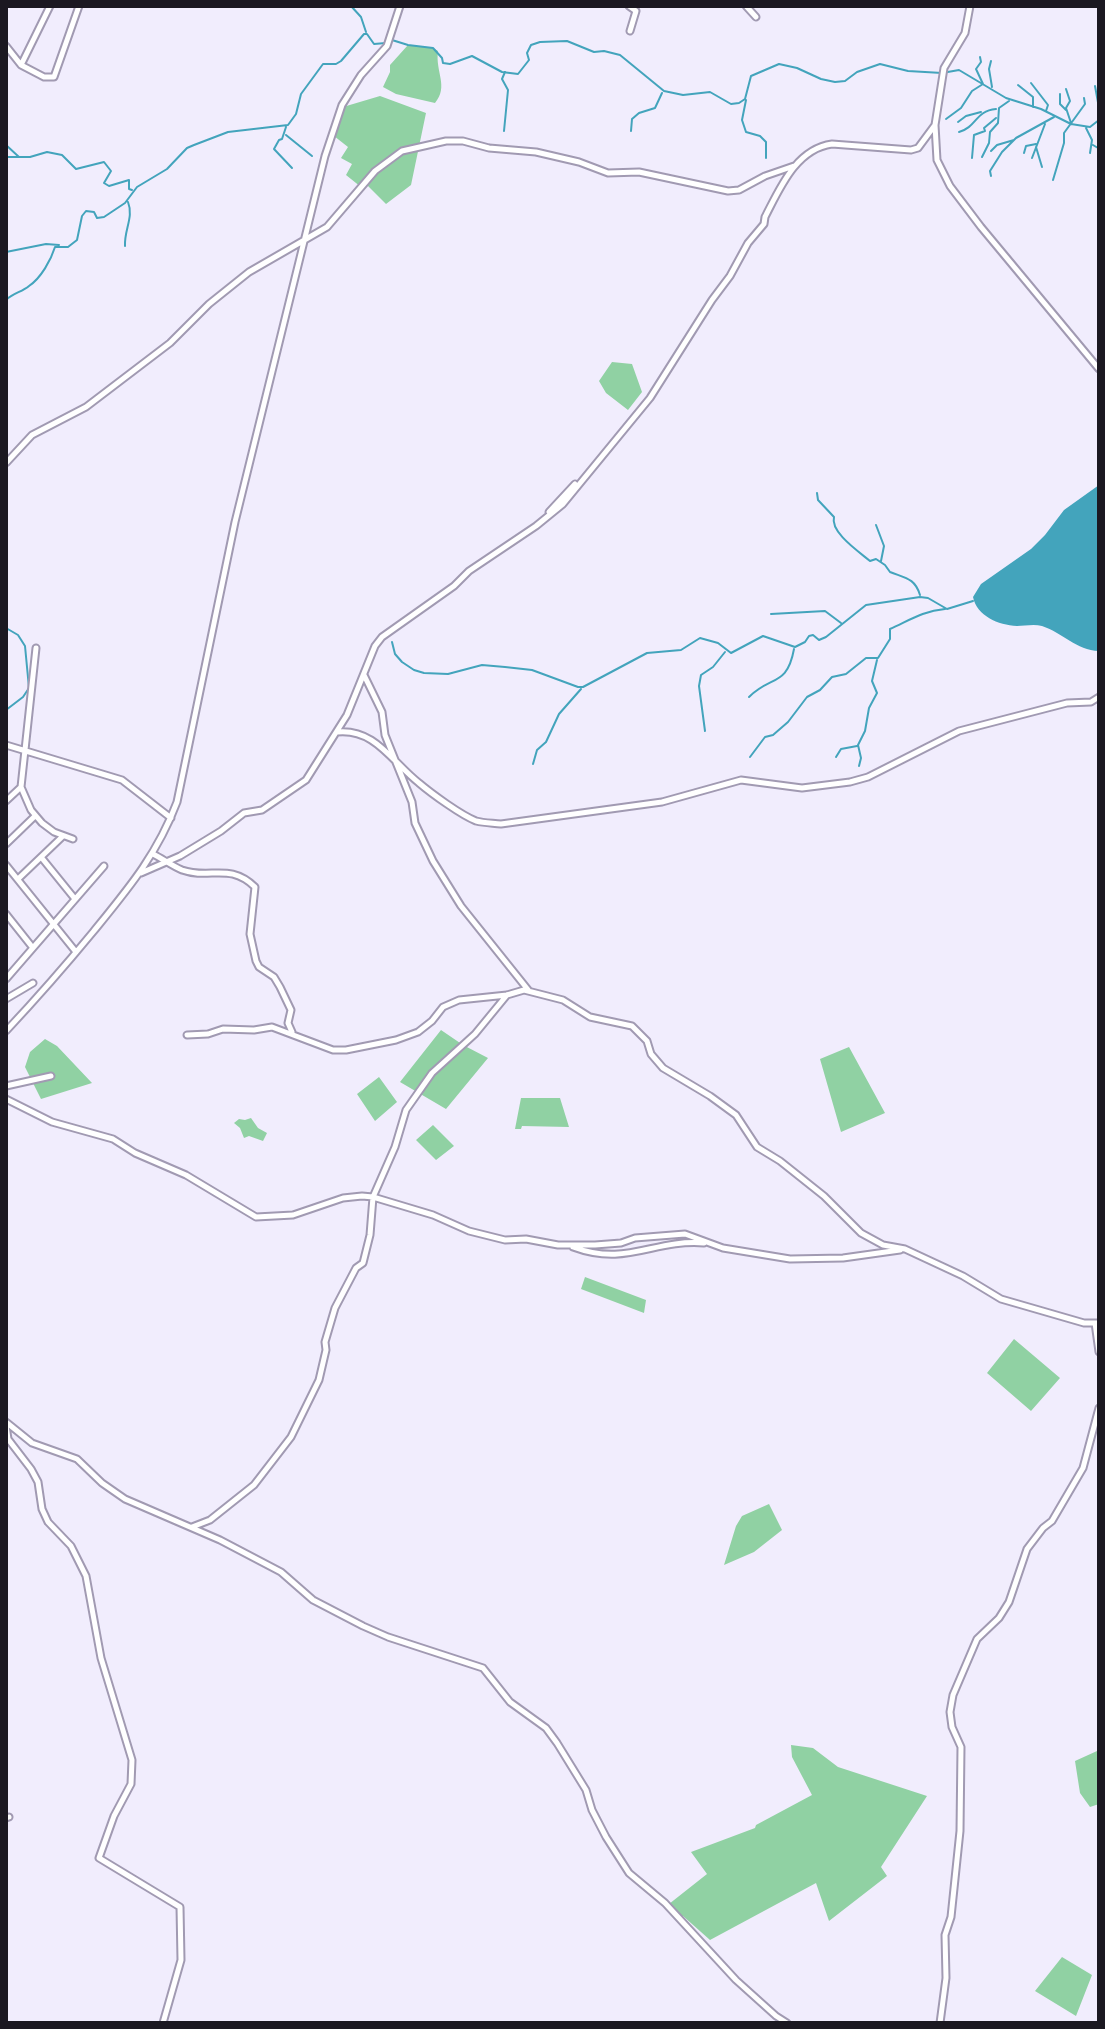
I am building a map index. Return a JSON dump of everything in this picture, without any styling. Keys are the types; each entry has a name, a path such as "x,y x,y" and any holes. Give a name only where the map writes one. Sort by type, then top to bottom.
{"street":[{"path":"21,65 50,6"},
{"path":"6,46 21,65 44,77 54,77 79,6"},
{"path":"7,1027 76,952 141,873 179,798 235,522 325,156 342,105 361,75 387,46 400,6"},
{"path":"629,6 636,11 630,31"},
{"path":"746,6 756,17"},
{"path":"970,6 965,33 943,71 935,125 937,160 950,186 1099,369"},
{"path":"6,463 32,435 86,407 170,343 209,304 249,272 327,227 375,171 398,153 446,141 536,152 579,162 608,173 639,172 728,191 739,190 795,165 820,145 918,148 935,125"},
{"path":"141,873 180,856 244,813 262,810 298,787 313,771 337,732 375,646 382,637 563,504 662,381 748,243 764,224 771,205 795,165"},
{"path":"36,648 21,787 35,816 63,836 73,839"},
{"path":"364,675 382,712 385,735 412,802 415,823 433,861 461,906 529,992"},
{"path":"337,732 350,731 363,735 418,783 459,812 477,821 501,824 662,802 741,780 802,788 850,782 868,777 959,731 1067,703 1091,702 1099,697"},
{"path":"6,745 122,780 171,818"},
{"path":"6,801 21,787"},
{"path":"6,844 35,816"},
{"path":"18,879 63,836"},
{"path":"153,854 182,869 198,873 232,872 255,887 250,934 256,961 280,987 291,1010 288,1023 293,1033"},
{"path":"41,857 75,899"},
{"path":"6,865 76,952"},
{"path":"6,979 104,866"},
{"path":"6,914 33,948"},
{"path":"6,931 13,923"},
{"path":"6,999 33,983"},
{"path":"187,1035 208,1034 223,1029 272,1027 333,1050 377,1045 418,1032 448,1004 459,1000 524,990 563,1000 590,1017 632,1026 647,1041 651,1054 663,1068 736,1115 757,1147 824,1196 854,1228 883,1245 905,1249 963,1276 1001,1299 1084,1323 1098,1322 1099,1352"},
{"path":"191,1527 210,1520 254,1485 296,1428 324,1364 325,1342 335,1308 356,1268 363,1263 370,1235 373,1197 395,1147 406,1110 432,1073 475,1034 507,995"},
{"path":"6,1086 51,1076"},
{"path":"6,1099 52,1122 113,1139 135,1153 186,1175 256,1217 293,1215 343,1198 373,1197 433,1215 483,1236 568,1245 605,1256 633,1253 668,1243 709,1243"},
{"path":"568,1245 611,1244 635,1238 685,1234 733,1250 790,1259 843,1258 905,1249"},
{"path":"940,2023 946,1978 945,1935 951,1917 960,1831 961,1747 952,1727 950,1712 953,1695 977,1639 999,1618 1009,1602 1027,1549 1052,1521 1083,1468 1099,1408"},
{"path":"6,1424 32,1443 77,1459 102,1483 125,1499 191,1527 281,1572 313,1600 363,1626 483,1668 510,1702 542,1724 557,1743 586,1790 606,1837 629,1873 665,1903 736,1980 787,2023"},
{"path":"6,1424 8,1439 38,1482 42,1509 48,1522 71,1546 86,1576 101,1658 132,1760 131,1784 114,1816 99,1858 180,1907 181,1960 163,2023"}],"green space":[{"path":"408,45 438,51 441,91 435,103 396,94 383,87 390,65"},
{"path":"380,96 426,113 411,185 386,204 365,183 361,187 346,175 352,164 341,158 348,147 334,136 343,107"},
{"path":"612,362 632,364 642,392 628,410 606,393 599,381"},
{"path":"441,1030 488,1058 446,1109 400,1082"},
{"path":"45,1039 57,1046 92,1083 41,1099 25,1067 30,1052"},
{"path":"849,1047 885,1113 841,1132 820,1059"},
{"path":"379,1077 397,1102 375,1121 357,1094"},
{"path":"521,1098 560,1098 569,1127 522,1126 515,1129"},
{"path":"251,1118 258,1128 267,1133 263,1141 249,1136 244,1138 234,1123 239,1119"},
{"path":"433,1125 454,1146 436,1160 416,1140"},
{"path":"585,1277 646,1300 644,1313 581,1289"},
{"path":"1014,1339 1060,1378 1031,1411 987,1373"},
{"path":"769,1504 782,1530 754,1552 724,1565 742,1516"},
{"path":"1099,1731 1099,1804 1090,1807 1080,1793 1075,1761 1097,1751"},
{"path":"791,1745 813,1748 838,1767 927,1796 881,1867 887,1876 829,1921 816,1883 710,1940 683,1916 680,1917 669,1904 707,1874 691,1852 755,1828 812,1795 792,1757"},
{"path":"1062,1957 1092,1975 1076,2016 1035,1991"}],"water":[{"path":"1099,485 1099,651 1083,648 1042,626 1010,625 984,614 973,597 981,584 1031,549 1064,510"}],"waterway":[{"path":"351,6 361,17 366,32"},
{"path":"6,300 38,278 55,247 68,247 77,240 86,211 94,212 97,218 104,217 125,203 137,187 167,169 187,148 194,145 228,132 288,125 296,114 301,94 323,64 341,61 364,34 374,44 386,43"},
{"path":"392,40 433,48 443,63 450,64 472,56 502,72 518,74 529,60 527,53 531,45 567,41 594,52 620,55 664,91 683,95 710,92 731,104 745,99 751,76 779,64 835,82 845,81 857,72 880,64 908,71 942,73 959,70 1006,98 1041,109 1071,124 1090,127 1099,120"},
{"path":"946,119 961,108 972,91 983,84 976,69 981,62 980,57"},
{"path":"991,61 992,87"},
{"path":"504,131 508,90 502,79 505,72"},
{"path":"1031,83 1048,105 1046,111"},
{"path":"1018,85 1033,97 1033,107"},
{"path":"1095,86 1099,108"},
{"path":"1066,89 1070,101 1066,108 1071,123"},
{"path":"631,131 632,119 655,108 662,93"},
{"path":"1060,94 1060,104 1066,110"},
{"path":"1053,180 1064,133 1085,104 1084,98"},
{"path":"746,100 742,120 746,132 760,136 766,142 766,158"},
{"path":"982,157 989,143 990,132 998,123 999,108 1009,101"},
{"path":"959,132 984,113 996,109"},
{"path":"958,122 981,112"},
{"path":"991,176 990,171 1002,152 1016,138 1054,117"},
{"path":"972,158 974,135 985,131 984,128 996,118"},
{"path":"1032,158 1045,124"},
{"path":"286,127 274,149 292,168"},
{"path":"1086,128 1092,140 1090,153"},
{"path":"286,135 312,156"},
{"path":"991,151 997,145 1014,140"},
{"path":"1024,153 1026,146 1036,144"},
{"path":"6,145 19,157"},
{"path":"1093,145 1098,148 1098,153"},
{"path":"1036,147 1042,167"},
{"path":"6,157 30,157 47,152 62,155 76,169 104,162 111,171 104,183 109,186 129,180 129,189 132,190"},
{"path":"125,246 130,213 128,202"},
{"path":"6,252 46,244 59,245"},
{"path":"817,493 818,500 834,517 836,529 846,541 870,561 876,559 890,572 912,582 920,595"},
{"path":"876,525 884,546 881,561"},
{"path":"392,642 395,654 402,662 424,673 448,674 482,665 505,667 532,670 583,687 647,653 681,650 700,638 718,643 731,653 763,636 795,647 809,636 813,635 819,640 826,637 866,605 920,597 947,609 973,601"},
{"path":"750,757 765,737 773,735 788,722 807,697 820,690 832,677 846,674 866,658 878,658 890,639 890,629 923,614 945,609"},
{"path":"771,614 825,611 841,623"},
{"path":"6,628 18,635 25,646 29,688 6,710"},
{"path":"749,697 782,675 794,649"},
{"path":"705,731 699,686 701,675 713,667 725,652"},
{"path":"859,766 858,745 877,693 872,681 877,660"},
{"path":"533,764 537,750 546,742 559,714 581,689"},
{"path":"836,757 841,749 857,746"}]}
